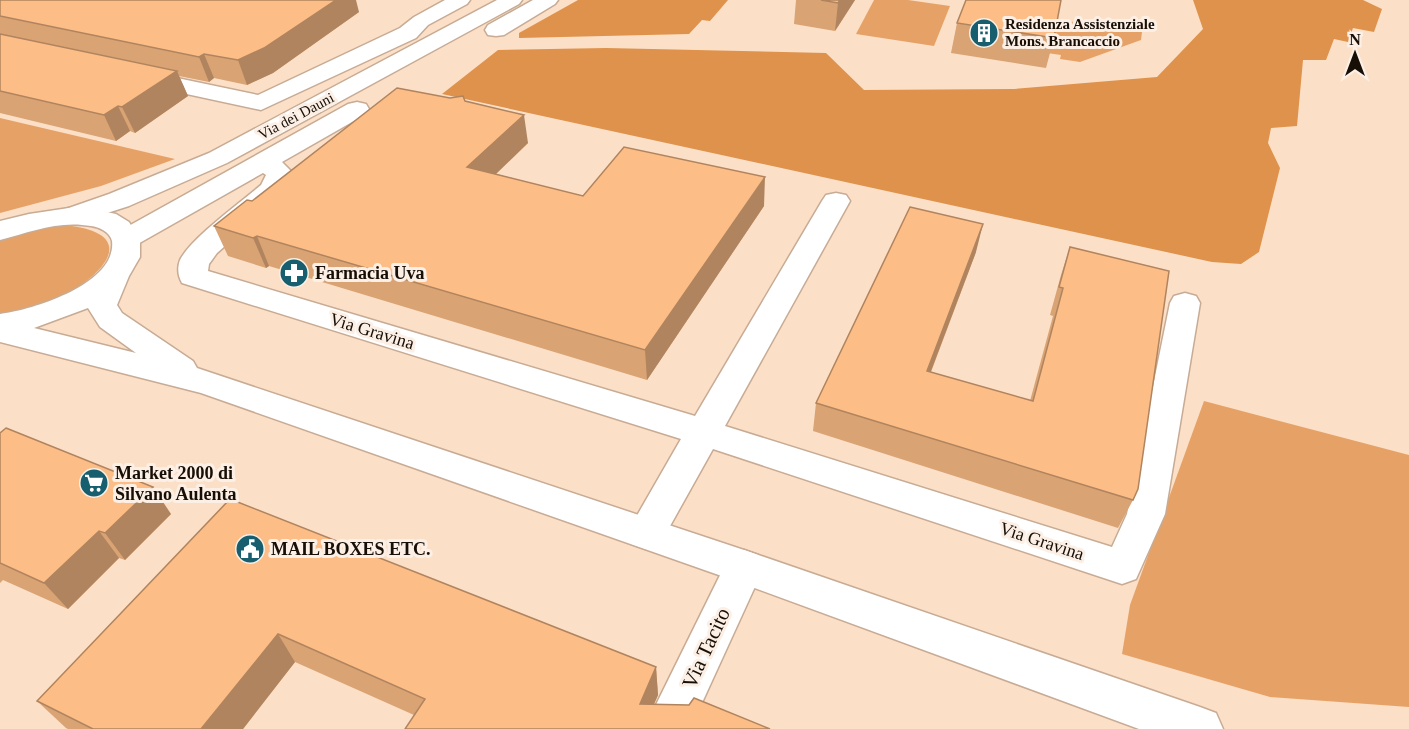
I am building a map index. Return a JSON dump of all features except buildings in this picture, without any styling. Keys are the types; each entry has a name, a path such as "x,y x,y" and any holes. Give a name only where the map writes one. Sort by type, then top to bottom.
{"street":[{"path":"412,0 451,4"},
{"name":"Via dei Dauni","path":"73,216 119,200 218,158 512,0"},
{"name":"Via dei Dauni","path":"126,239 548,0"},
{"path":"114,71 261,103 408,33 421,21 451,4"},
{"name":"Via Gravina","path":"263,161 280,173 273,189 194,262 193,276 703,432 1122,567 1146,514 1185,303"},
{"path":"646,533 836,201"},
{"path":"2,230 51,217 73,216 98,218 116,226 126,239 126,255 115,273 102,305 111,320 197,380"},
{"path":"0,325 42,317 71,305 97,290 115,273"},
{"path":"0,331 197,380 744,567 1200,729"},
{"name":"Via Tacito","path":"667,729 744,567"}],"shaded area":[{"path":"578,0 728,0 710,21 702,20 689,34 519,38 519,33"},
{"path":"874,0 908,0 950,6 934,46 856,34"},
{"path":"1193,0 1363,0 1382,9 1374,32 1353,28 1348,42 1334,39 1326,60 1303,60 1297,126 1271,128 1268,143 1280,168 1259,252 1241,264 1212,262 442,94 498,50 606,48 826,53 864,90 1014,89 1157,77 1203,29"},
{"path":"1040,17 1142,32 1141,40 1080,62 1060,59 1061,55 1033,51"},
{"path":"0,118 175,159 101,186 0,213"},
{"path":"64,225 95,232 108,244 107,259 94,274 74,290 23,311 0,314 0,241 40,228"},
{"path":"1204,401 1409,455 1409,707 1270,697 1122,654 1130,605"}],"place":[{"name":"Residenza Assistenziale Mons. Brancaccio","path":"984,33"},
{"name":"Farmacia Uva","path":"294,273"},
{"name":"Market 2000 di Silvano Aulenta","path":"94,483"},
{"name":"MAIL BOXES ETC.","path":"250,549"}]}
